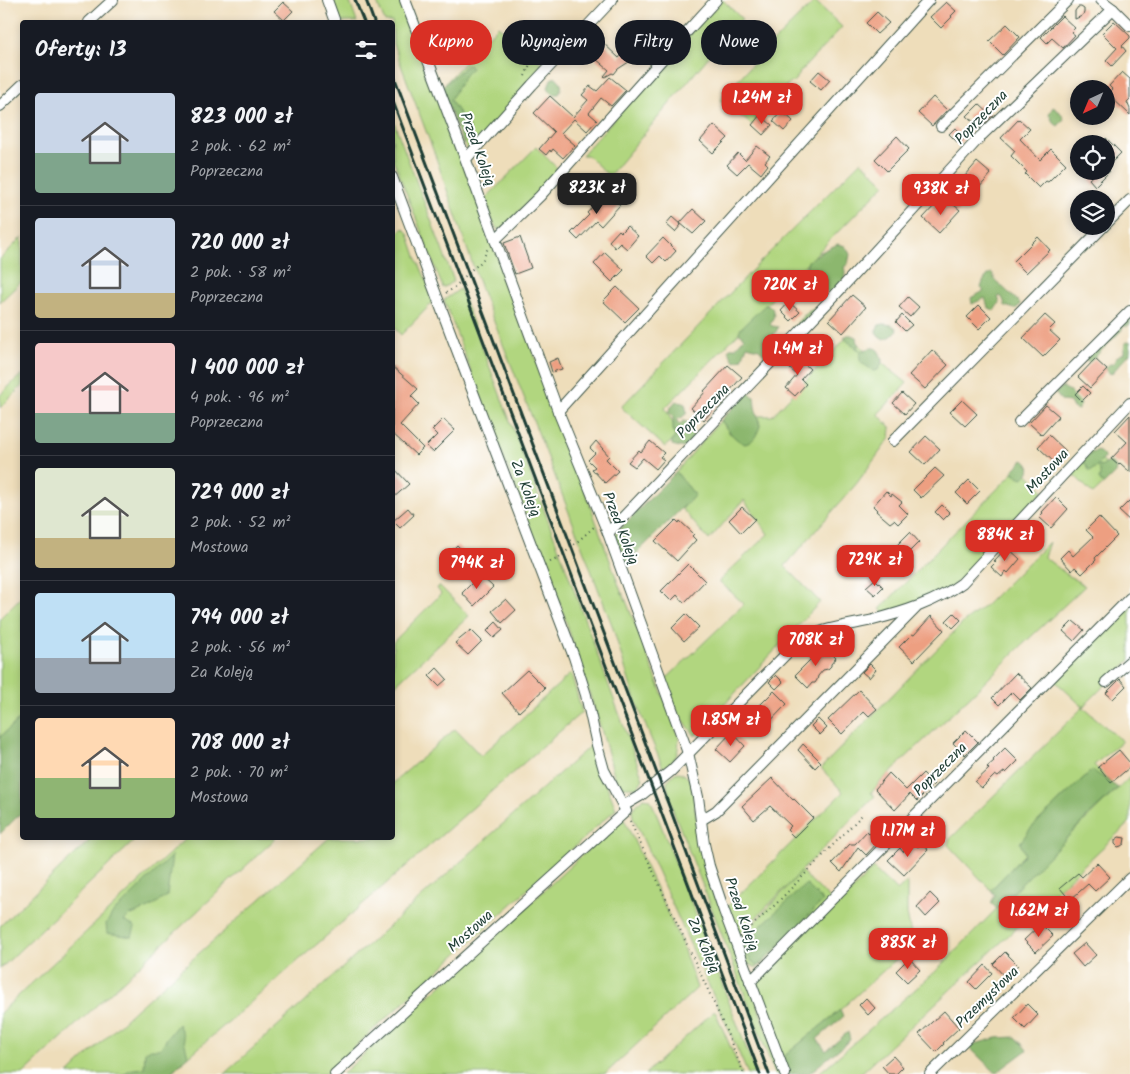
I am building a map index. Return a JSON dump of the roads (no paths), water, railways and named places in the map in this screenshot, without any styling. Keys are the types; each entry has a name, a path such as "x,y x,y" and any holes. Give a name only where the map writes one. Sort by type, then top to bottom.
{"street":[{"path":"91,20 113,0"},
{"path":"327,0 334,20"},
{"path":"466,159 612,0"},
{"path":"495,239 540,196 716,0"},
{"path":"558,411 929,0"},
{"name":"Poprzeczna","path":"941,126 1068,0"},
{"path":"1101,0 1130,26"},
{"name":"Przed Koleją","path":"409,2 558,411 604,522 688,753 698,798 709,866 735,942 785,1074"},
{"name":"Poprzeczna","path":"608,533 835,295 981,136 1113,9"},
{"path":"0,106 20,87"},
{"name":"Za Koleją","path":"395,185 580,673 604,770 624,808"},
{"path":"1115,215 1130,200"},
{"path":"893,441 1095,235"},
{"path":"1020,422 1130,311"},
{"name":"Mostowa","path":"335,1074 624,808 671,770 801,640 820,632 877,619 916,607 938,598 962,583 1130,403"},
{"name":"Poprzeczna","path":"750,982 1130,598"},
{"path":"701,820 716,811 916,607"},
{"path":"1106,682 1130,661"},
{"name":"Przemysłowa","path":"930,1074 1130,878"}],"railway":[{"path":"355,0 363,20"},
{"path":"366,0 373,20"},
{"path":"395,79 769,1074"},
{"path":"395,107 760,1074"}]}
